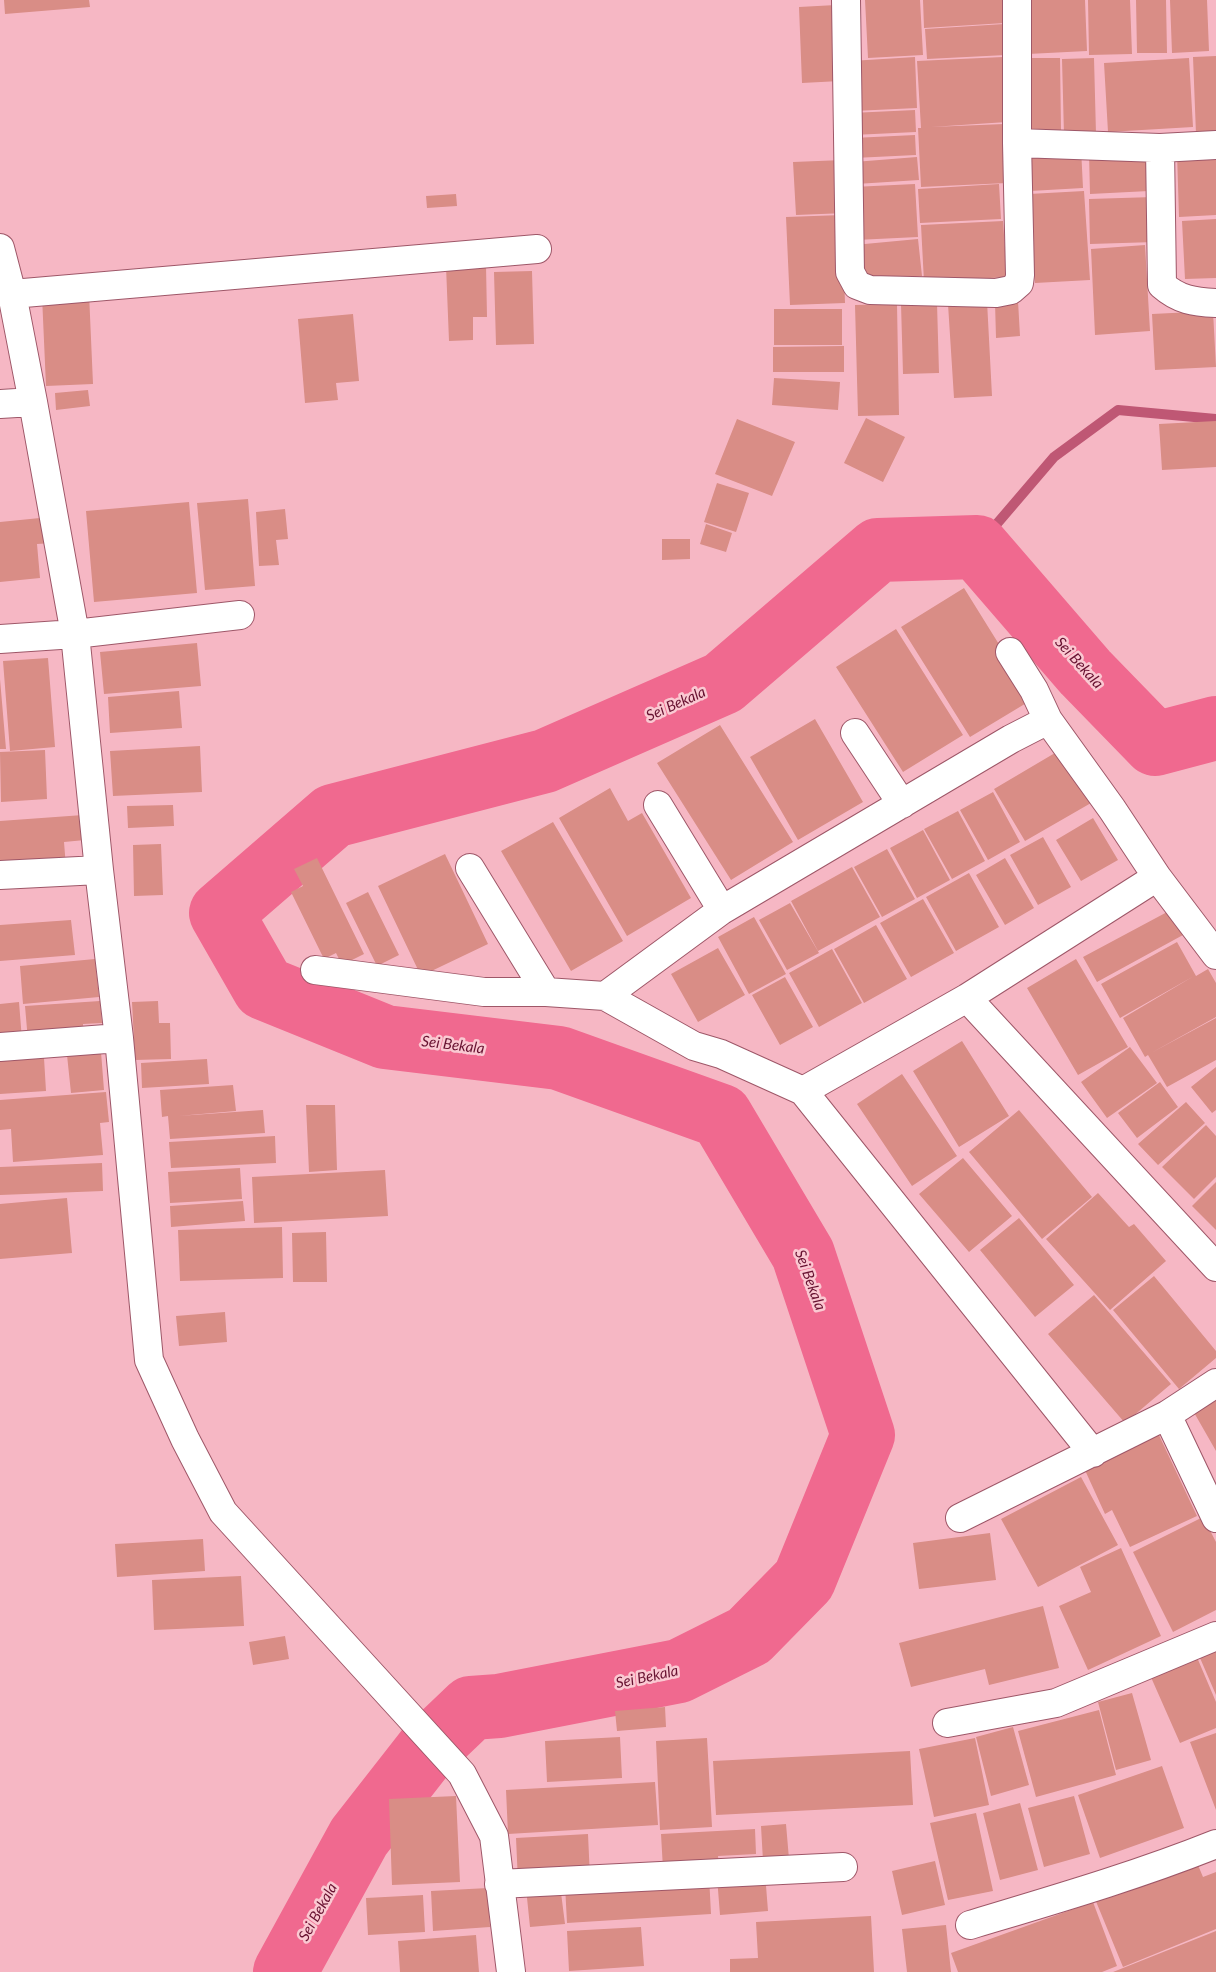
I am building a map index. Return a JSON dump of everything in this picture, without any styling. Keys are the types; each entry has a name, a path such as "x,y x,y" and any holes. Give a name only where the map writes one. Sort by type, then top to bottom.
{"street":[{"path":"846,0 850,272 857,285 870,290 996,293 1011,290 1019,283 1017,0"},
{"path":"1017,143 1160,148 1216,146"},
{"path":"1160,148 1162,285 1172,294 1190,302 1216,303"},
{"path":"0,248 12,294 33,402 75,634 118,1038 149,1360 185,1439 223,1512 462,1774 494,1836 511,1972"},
{"path":"12,294 537,249"},
{"path":"0,404 33,402"},
{"path":"0,639 75,634 240,615"},
{"path":"1010,652 1034,690 1048,720 1112,809 1157,877 1216,955"},
{"path":"605,996 722,910 1012,739 1048,720"},
{"path":"855,733 902,804"},
{"path":"658,806 722,910"},
{"path":"470,868 546,992"},
{"path":"0,875 99,870"},
{"path":"803,1091 967,998 1157,877"},
{"path":"315,970 484,992 546,992 605,996 694,1046 721,1054 803,1091 1092,1453"},
{"path":"967,998 1216,1266"},
{"path":"0,1047 118,1038"},
{"path":"960,1518 1167,1415 1216,1383"},
{"path":"1167,1415 1216,1518"},
{"path":"947,1723 1056,1704 1216,1636"},
{"path":"970,1924 1091,1889 1169,1863 1216,1844"},
{"path":"499,1884 843,1867"}],"building":[{"path":"4,0 89,0 90,7 5,14"},
{"path":"865,0 920,0 923,55 868,58"},
{"path":"923,0 1004,0 1005,23 924,28"},
{"path":"1025,0 1085,0 1087,51 1028,54"},
{"path":"1088,0 1130,0 1132,54 1089,55"},
{"path":"1136,0 1166,0 1167,53 1137,53"},
{"path":"1170,0 1207,0 1209,51 1172,53"},
{"path":"836,5 840,81 802,83 799,7"},
{"path":"1004,24 1006,55 927,59 925,29"},
{"path":"1216,56 1216,133 1196,134 1193,57"},
{"path":"915,57 917,108 854,111 851,61"},
{"path":"1003,57 1007,122 931,127 1004,124 1007,183 921,187 918,128 921,128 917,61"},
{"path":"1024,58 1060,58 1061,130 1025,130"},
{"path":"1094,58 1096,134 1064,135 1062,59"},
{"path":"1189,58 1193,127 1108,132 1104,63"},
{"path":"915,110 916,132 853,135 851,113"},
{"path":"915,135 916,155 854,158 853,138"},
{"path":"1081,148 1083,188 1030,191 1028,152"},
{"path":"1148,150 1149,191 1090,194 1089,153"},
{"path":"1216,151 1216,215 1179,217 1177,153"},
{"path":"917,157 919,180 856,184 854,162"},
{"path":"843,160 846,213 796,215 793,162"},
{"path":"915,184 918,237 856,240 853,187"},
{"path":"999,184 1001,219 920,223 918,189"},
{"path":"1084,191 1090,280 1035,283 1029,194"},
{"path":"456,194 457,206 427,208 426,196"},
{"path":"1154,197 1155,242 1090,244 1089,199"},
{"path":"842,215 845,303 790,305 786,217"},
{"path":"1216,219 1216,278 1185,279 1182,221"},
{"path":"1003,221 1007,277 924,282 921,225"},
{"path":"918,239 922,276 857,282 854,245"},
{"path":"1145,245 1150,331 1095,335 1091,249"},
{"path":"486,265 487,317 473,317 473,340 449,341 446,266"},
{"path":"532,271 534,344 496,345 494,272"},
{"path":"89,293 93,384 46,386 42,296"},
{"path":"987,301 992,396 954,398 948,304"},
{"path":"1018,301 1020,336 996,338 995,302"},
{"path":"937,303 939,373 903,374 901,304"},
{"path":"897,304 899,415 858,416 855,305"},
{"path":"774,309 842,309 842,345 774,345"},
{"path":"1213,311 1216,367 1155,370 1152,314"},
{"path":"353,314 359,381 336,383 338,400 305,403 298,319"},
{"path":"844,346 844,372 773,372 773,347"},
{"path":"774,378 840,382 838,410 772,405"},
{"path":"88,390 90,406 56,410 55,393"},
{"path":"866,418 905,437 883,482 844,463"},
{"path":"737,419 795,442 772,496 715,474"},
{"path":"1216,421 1216,467 1162,470 1159,424"},
{"path":"717,483 749,493 736,532 704,522"},
{"path":"248,499 255,586 205,590 197,503"},
{"path":"189,502 197,593 94,602 86,511"},
{"path":"285,509 288,539 276,540 279,565 259,566 256,512"},
{"path":"50,517 53,543 37,544 40,578 0,582 0,522"},
{"path":"706,524 732,533 726,552 700,544"},
{"path":"662,539 690,539 690,559 662,560"},
{"path":"964,588 1033,699 970,737 901,627"},
{"path":"896,629 963,735 903,772 836,667"},
{"path":"197,643 201,686 104,694 100,652"},
{"path":"48,658 55,747 10,751 3,661"},
{"path":"0,679 6,749 0,749"},
{"path":"179,691 182,728 110,733 108,697"},
{"path":"815,719 863,802 798,840 750,757"},
{"path":"720,725 793,842 731,880 657,763"},
{"path":"200,746 202,792 113,796 110,751"},
{"path":"45,750 47,799 1,802 0,752"},
{"path":"1060,750 1091,803 1025,841 994,789"},
{"path":"610,788 628,821 642,813 691,898 627,936 559,818"},
{"path":"993,792 1020,842 988,860 960,810"},
{"path":"173,805 174,826 128,828 127,806"},
{"path":"958,811 985,861 952,879 924,829"},
{"path":"83,815 85,840 64,842 66,867 0,871 0,821"},
{"path":"1093,818 1118,860 1081,881 1056,840"},
{"path":"553,822 623,941 571,971 501,851"},
{"path":"923,830 950,880 917,898 890,848"},
{"path":"1043,837 1071,887 1038,905 1010,855"},
{"path":"161,844 163,895 134,896 133,845"},
{"path":"887,849 915,899 882,917 854,867"},
{"path":"445,854 488,944 421,976 378,886"},
{"path":"317,858 364,954 342,965 336,953 324,959 291,892 303,886 294,869"},
{"path":"1005,858 1034,908 1005,925 976,875"},
{"path":"852,867 880,917 818,951 791,901"},
{"path":"969,873 999,927 956,951 926,897"},
{"path":"368,892 399,955 377,966 346,903"},
{"path":"923,899 954,953 911,977 880,923"},
{"path":"790,903 819,953 787,970 759,920"},
{"path":"1169,911 1183,935 1097,982 1083,957"},
{"path":"754,917 786,974 749,994 718,937"},
{"path":"71,920 75,955 0,961 0,925"},
{"path":"876,925 907,979 864,1003 834,949"},
{"path":"1177,942 1196,976 1208,969 1216,983 1216,1017 1151,1053 1216,1018 1216,1060 1167,1087 1148,1055 1145,1057 1123,1018 1194,976 1120,1018 1101,984"},
{"path":"718,948 745,995 698,1022 671,974"},
{"path":"832,949 862,1003 819,1027 789,973"},
{"path":"95,959 99,997 23,1004 20,966"},
{"path":"1076,959 1128,1047 1078,1075 1027,988"},
{"path":"785,977 813,1027 780,1045 752,995"},
{"path":"100,1001 102,1023 83,1024 84,1037 28,1041 25,1006"},
{"path":"158,1001 159,1023 170,1023 171,1059 135,1060 132,1002"},
{"path":"19,1002 22,1040 0,1042 0,1004"},
{"path":"962,1041 1009,1116 959,1147 913,1071"},
{"path":"1130,1047 1157,1083 1107,1118 1081,1082"},
{"path":"101,1052 104,1090 71,1093 67,1055"},
{"path":"44,1058 46,1091 0,1094 0,1061"},
{"path":"207,1059 209,1084 142,1088 141,1063"},
{"path":"1216,1067 1216,1110 1212,1113 1191,1087"},
{"path":"902,1074 957,1156 912,1186 857,1104"},
{"path":"1160,1082 1178,1107 1137,1138 1118,1113"},
{"path":"233,1085 236,1111 178,1116 263,1110 265,1133 170,1139 168,1116 162,1117 160,1090"},
{"path":"106,1092 109,1122 100,1123 103,1155 13,1162 11,1129 0,1130 0,1100"},
{"path":"1186,1102 1205,1123 1158,1165 1138,1144"},
{"path":"306,1105 335,1105 337,1170 309,1172"},
{"path":"1019,1110 1092,1197 1042,1239 969,1152"},
{"path":"1206,1125 1216,1136 1216,1177 1194,1199 1162,1167"},
{"path":"275,1136 276,1163 171,1168 169,1142"},
{"path":"963,1158 1012,1216 969,1252 919,1194"},
{"path":"102,1163 103,1191 0,1195 0,1167"},
{"path":"240,1168 242,1199 170,1203 168,1172"},
{"path":"385,1170 388,1216 254,1223 252,1177"},
{"path":"1216,1182 1216,1230 1192,1206"},
{"path":"1098,1193 1129,1227 1134,1224 1166,1261 1110,1310 1046,1239"},
{"path":"67,1198 72,1253 0,1259 0,1204"},
{"path":"243,1201 245,1221 171,1227 170,1206"},
{"path":"1019,1218 1074,1285 1035,1317 980,1250"},
{"path":"282,1227 283,1278 180,1281 178,1230"},
{"path":"326,1232 327,1282 293,1282 292,1233"},
{"path":"1154,1276 1216,1351 1216,1358 1179,1389 1113,1310"},
{"path":"1094,1295 1171,1384 1125,1423 1048,1334"},
{"path":"225,1312 227,1342 179,1346 176,1316"},
{"path":"1216,1396 1216,1451 1192,1409"},
{"path":"1158,1433 1197,1516 1130,1547 1112,1510 1105,1514 1084,1468"},
{"path":"1081,1477 1118,1545 1038,1587 1001,1519"},
{"path":"1203,1517 1216,1542 1216,1610 1173,1632 1133,1552"},
{"path":"990,1533 996,1580 919,1589 913,1543"},
{"path":"203,1539 205,1571 117,1577 115,1544"},
{"path":"1121,1548 1161,1636 1088,1670 1059,1606 1091,1592 1080,1567"},
{"path":"241,1576 244,1626 154,1630 152,1580"},
{"path":"1043,1606 1059,1668 989,1685 985,1669 911,1687 899,1643"},
{"path":"285,1636 289,1659 253,1665 249,1642"},
{"path":"1216,1643 1216,1695 1197,1651"},
{"path":"1196,1655 1216,1702 1216,1728 1180,1743 1150,1675"},
{"path":"1132,1693 1151,1760 1116,1770 1098,1702"},
{"path":"665,1707 666,1727 617,1731 615,1711"},
{"path":"1099,1710 1116,1775 1036,1797 1018,1731"},
{"path":"1013,1727 1029,1785 991,1796 976,1737"},
{"path":"1216,1733 1216,1810 1190,1742"},
{"path":"620,1737 622,1778 547,1782 545,1741"},
{"path":"707,1738 712,1827 660,1830 656,1741"},
{"path":"975,1738 989,1805 934,1817 919,1749"},
{"path":"910,1751 913,1805 716,1815 713,1761"},
{"path":"1162,1766 1184,1828 1100,1858 1078,1795"},
{"path":"655,1782 658,1825 508,1834 506,1790"},
{"path":"456,1796 460,1882 392,1885 389,1799"},
{"path":"1074,1796 1090,1854 1044,1867 1028,1808"},
{"path":"1020,1803 1038,1870 1000,1880 983,1813"},
{"path":"976,1813 993,1891 948,1900 930,1823"},
{"path":"786,1824 789,1859 763,1861 761,1826"},
{"path":"755,1829 756,1854 718,1856 719,1866 663,1869 661,1834"},
{"path":"588,1834 590,1878 518,1882 516,1838"},
{"path":"1195,1858 1203,1877 1216,1872 1216,1929 1123,1967 1095,1899"},
{"path":"935,1861 945,1905 902,1915 892,1871"},
{"path":"765,1873 768,1911 720,1915 717,1877"},
{"path":"709,1876 711,1914 567,1923 565,1885"},
{"path":"560,1885 565,1924 530,1927 526,1888"},
{"path":"488,1888 490,1927 433,1931 431,1891"},
{"path":"423,1895 425,1932 368,1935 366,1898"},
{"path":"1093,1902 1117,1966 1102,1972 958,1972 951,1953"},
{"path":"871,1916 874,1972 730,1972 730,1959 758,1958 756,1922"},
{"path":"946,1925 951,1972 907,1972 902,1929"},
{"path":"641,1927 644,1966 569,1971 567,1931"},
{"path":"1216,1931 1216,1972 1113,1972"},
{"path":"476,1935 479,1972 400,1972 398,1941"}],"waterway":[{"path":"977,547 1054,457 1118,410 1216,419"},
{"name":"Sei Bekala","path":"285,1972 359,1837 427,1750 471,1708 499,1706 679,1671 749,1636 804,1580 863,1435 803,1254 721,1116 559,1058 385,1037 264,988 221,913 333,816 545,761 723,683 878,550 977,547 1085,672 1155,744 1216,728"}]}
